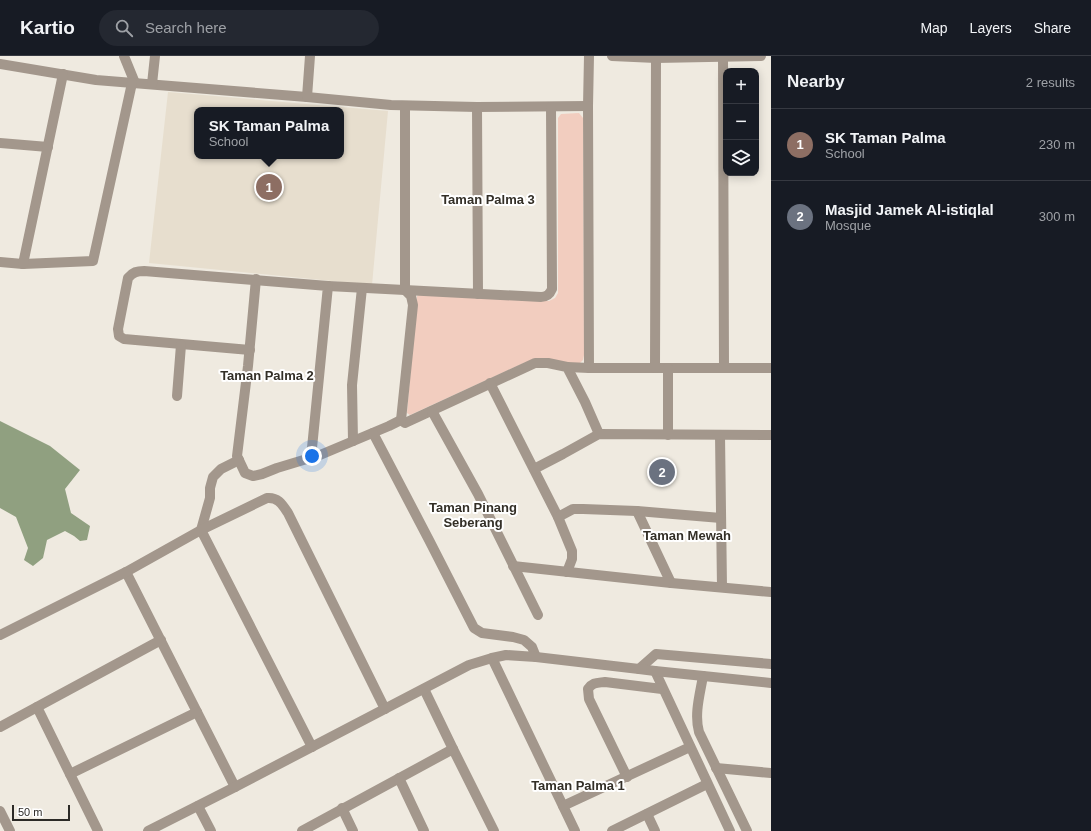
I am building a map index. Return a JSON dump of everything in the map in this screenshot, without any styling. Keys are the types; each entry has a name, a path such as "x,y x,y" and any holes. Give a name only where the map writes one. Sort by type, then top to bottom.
{"street":[{"path":"0,262 23,264 93,261 134,83 124,56"},
{"path":"152,84 155,56"},
{"path":"307,97 310,56"},
{"path":"589,56 589,368"},
{"path":"612,56 656,58 760,56"},
{"path":"723,57 724,368"},
{"path":"655,368 656,58"},
{"path":"0,64 96,80 404,106 588,106"},
{"path":"23,264 63,74"},
{"path":"401,420 413,305 411,296 405,290 404,106"},
{"path":"477,107 478,294"},
{"path":"250,350 124,339 119,336 118,329 128,278 136,271 144,270 328,286 546,297 552,289 551,107"},
{"path":"0,143 48,146"},
{"path":"256,279 250,350 237,456 245,473 253,476 320,455 401,420"},
{"path":"311,458 328,286"},
{"path":"353,441 352,385 362,288"},
{"path":"177,396 181,345"},
{"path":"401,420 405,423 535,363 589,368 771,368"},
{"path":"567,367 599,434"},
{"path":"668,368 668,435"},
{"path":"490,383 558,517 572,551 572,559 567,572"},
{"path":"432,411 478,494 538,615"},
{"path":"373,433 474,628 482,633 524,640 532,647 536,657"},
{"path":"534,469 599,434 771,435"},
{"path":"720,435 722,587"},
{"path":"239,460 221,469 213,477 210,488 210,498 202,530 312,747"},
{"path":"0,635 126,572 202,530 267,498 276,499 288,513 385,709"},
{"path":"558,517 573,509 637,511 721,518"},
{"path":"637,511 672,583"},
{"path":"513,566 771,592"},
{"path":"126,572 235,787"},
{"path":"0,726 160,640"},
{"path":"639,669 656,654 771,664"},
{"path":"148,831 469,665 492,658 506,655 536,657 771,683"},
{"path":"492,658 575,831"},
{"path":"655,671 662,689 730,831"},
{"path":"703,676 697,713 699,732 747,831"},
{"path":"627,777 589,699 588,689 591,685 605,682 662,689"},
{"path":"424,688 494,831"},
{"path":"37,707 98,831"},
{"path":"70,774 197,712"},
{"path":"563,806 690,747"},
{"path":"302,831 453,749"},
{"path":"716,768 771,773"},
{"path":"399,778 424,831"},
{"path":"612,831 707,784"},
{"path":"198,806 210,831"},
{"path":"342,808 353,831"},
{"path":"0,810 10,831"},
{"path":"647,814 655,831"}],"shaded area":[{"path":"168,92 342,107 194,107 194,159 344,159 344,107 388,111 372,285 149,263"},
{"path":"579,113 583,118 583,360 579,364 526,362 410,415 407,413 417,296 422,294 549,301 555,298 558,293 558,118 561,114"},
{"path":"0,421 50,446 80,470 65,489 71,513 90,526 87,540 80,541 65,531 47,540 43,558 33,566 24,560 28,548 16,517 0,508"}],"place":[{"name":"SK Taman Palma","path":"269,187"},
{"name":"Masjid Jamek Al-istiqlal","path":"662,472"}],"district":[{"name":"Taman Palma 3","path":"488,199"},
{"name":"Taman Palma 2","path":"267,375"},
{"name":"Taman Pinang Seberang","path":"473,514"},
{"name":"Taman Mewah","path":"687,535"},
{"name":"Taman Palma 1","path":"578,785"}]}
